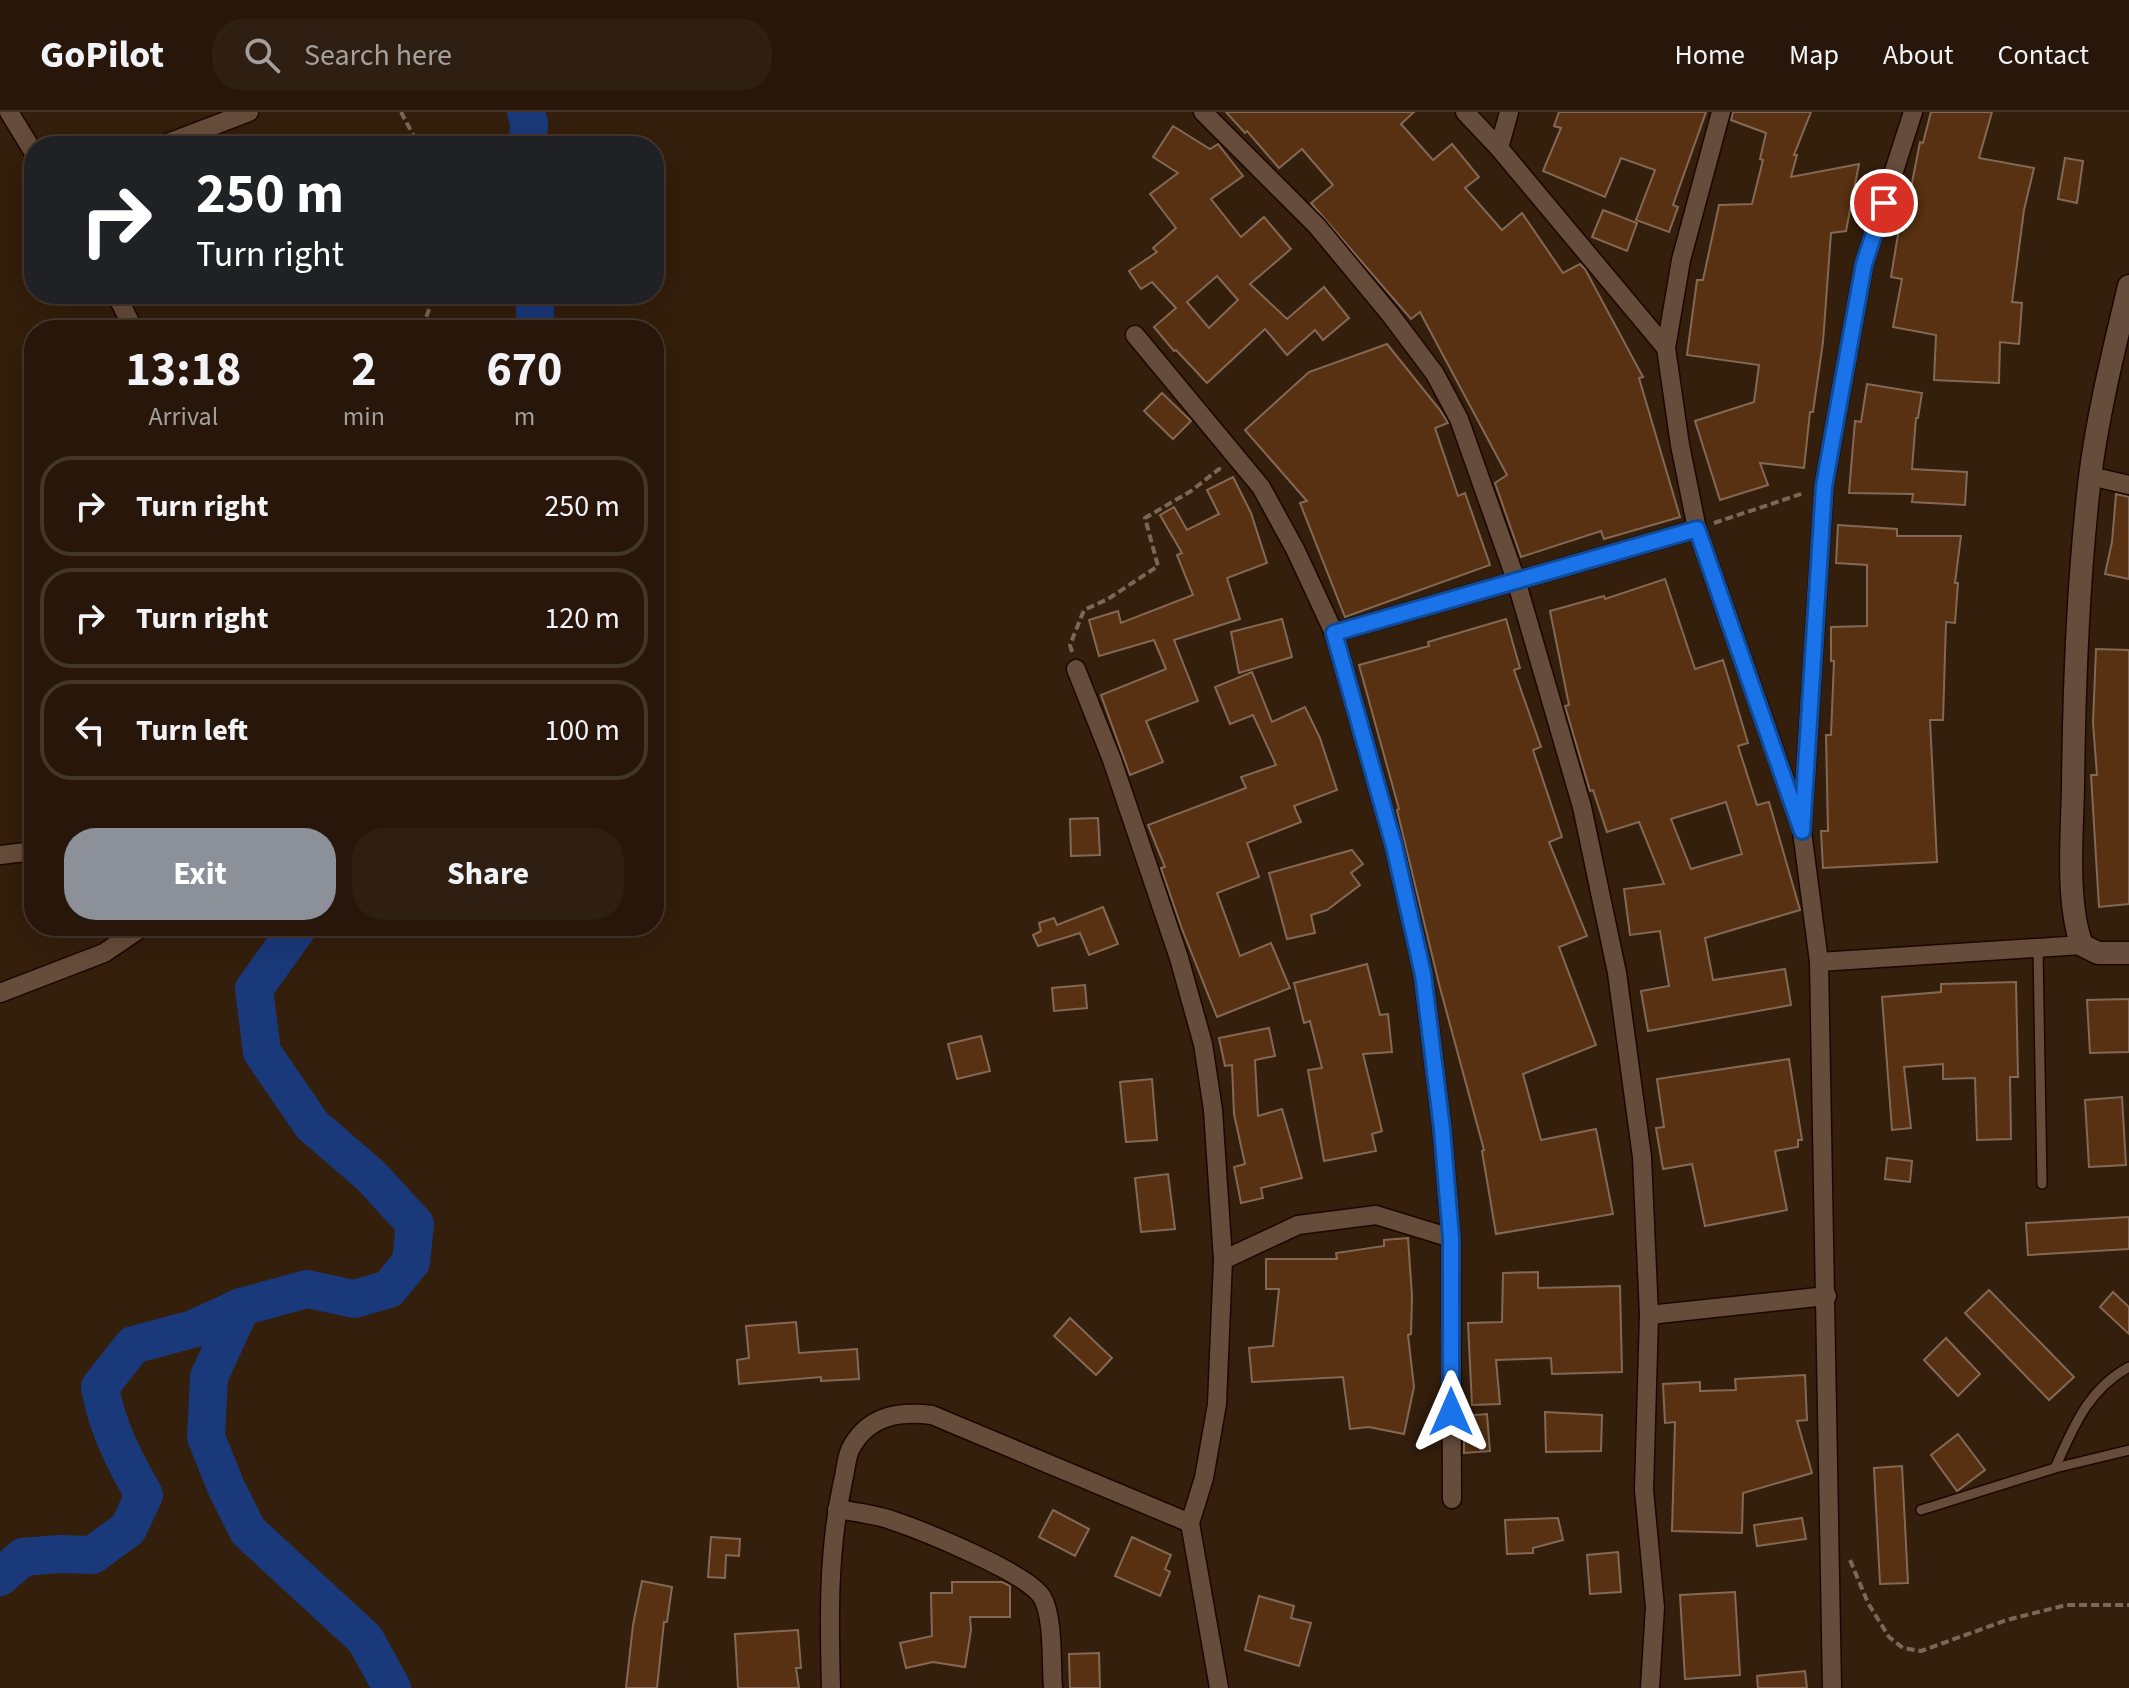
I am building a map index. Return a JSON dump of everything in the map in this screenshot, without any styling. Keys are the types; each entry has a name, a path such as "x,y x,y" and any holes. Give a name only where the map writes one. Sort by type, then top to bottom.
{"street":[{"path":"9,112 24,137"},
{"path":"186,136 249,112"},
{"path":"1203,112 1317,226 1435,374 1459,419 1516,580 1582,807 1617,973 1642,1157 1649,1315 1644,1490 1655,1607 1650,1688"},
{"path":"1465,112 1499,148 1666,348"},
{"path":"1499,148 1509,112"},
{"path":"1721,112 1681,260 1666,348 1680,445 1697,529 1802,831"},
{"path":"1832,1688 1819,962 1802,831 1824,486 1864,264 1913,112"},
{"path":"2082,945 2075,927 2074,685 2090,476 2129,286"},
{"path":"1135,335 1253,477 1295,549 1334,633 1394,846 1423,974 1442,1129 1451,1238 1452,1499"},
{"path":"2090,476 2129,485"},
{"path":"1334,633 1697,529"},
{"path":"1076,669 1112,760 1179,958 1203,1044 1213,1110 1223,1260 1217,1404 1204,1478 1190,1523 1219,1688"},
{"path":"0,855 24,852"},
{"path":"0,993 104,953 129,936"},
{"path":"1819,962 2082,945 2098,953 2129,953"},
{"path":"1223,1260 1298,1225 1376,1215 1451,1238"},
{"path":"1649,1315 1827,1296"},
{"path":"831,1688 828,1587 837,1509 851,1447 872,1424 908,1412 932,1415 1190,1523"},
{"path":"837,1509 890,1520 970,1553 1029,1583 1042,1597 1048,1612 1053,1688"}],"lane":[{"path":"2038,950 2042,1184"},
{"path":"2055,1468 2076,1420 2093,1395 2112,1377 2129,1367"},
{"path":"1921,1510 2055,1468 2129,1450"}],"path":[{"path":"401,112 414,136"},
{"path":"1076,669 1070,645 1084,610 1108,599 1158,566 1145,518 1191,491 1219,469 1253,477"},
{"path":"1697,529 1824,486"},
{"path":"1847,1554 1868,1603 1889,1637 1903,1648 1921,1651 2007,1620 2066,1605 2129,1605"}],"building":[{"path":"1226,112 1414,112 1401,124 1433,160 1452,144 1479,177 1465,188 1502,230 1522,213 1563,273 1580,264 1585,269 1643,377 1639,378 1680,517 1604,539 1601,531 1521,557 1495,483 1507,475 1420,312 1411,319 1311,203 1333,185 1302,149 1279,168"},
{"path":"1559,112 1706,112 1673,205 1678,207 1669,232 1636,220 1655,170 1621,158 1605,197 1543,171 1561,128 1554,126"},
{"path":"1733,112 1811,112 1794,155 1797,155 1791,177 1859,164 1846,231 1831,233 1823,342 1813,412 1810,412 1804,468 1760,463 1768,485 1720,500 1695,421 1754,402 1759,365 1687,355 1697,280 1703,280 1719,205 1752,204 1763,160 1760,159 1766,133 1731,120"},
{"path":"1931,112 1992,112 1979,158 2034,168 2024,210 2012,302 2022,303 2019,344 2000,342 1999,383 1934,380 1936,335 1893,327 1902,279 1891,277 1905,192 1910,193 1920,142 1923,143"},
{"path":"1173,126 1210,149 1218,144 1243,176 1211,199 1241,237 1264,217 1291,249 1250,284 1287,319 1324,287 1349,318 1323,340 1315,330 1287,355 1265,329 1207,383 1154,327 1176,308 1152,282 1141,289 1129,271 1157,252 1153,248 1176,228 1150,194 1178,173 1153,157","holes":["1217,276 1238,300 1209,328 1187,302"]},
{"path":"2065,158 2083,161 2077,203 2058,199"},
{"path":"1603,210 1637,223 1627,251 1592,237"},
{"path":"1387,344 1448,423 1435,428 1458,496 1465,493 1490,565 1345,617 1300,503 1307,501 1245,430 1309,372"},
{"path":"1867,384 1922,393 1916,418 1912,469 1967,472 1965,505 1912,502 1913,494 1849,493 1855,421 1861,422"},
{"path":"1162,393 1191,421 1173,439 1144,411"},
{"path":"1233,477 1251,513 1267,563 1227,578 1240,619 1174,640 1198,701 1146,721 1163,762 1130,775 1101,695 1166,669 1154,640 1099,656 1089,620 1118,611 1121,623 1193,595 1177,555 1182,553 1160,515 1174,507 1187,530 1219,514 1207,490"},
{"path":"2116,494 2129,497 2129,579 2105,574 2112,542"},
{"path":"1838,525 1897,529 1897,536 1961,536 1955,583 1958,583 1955,623 1946,622 1943,720 1930,720 1937,862 1823,868 1821,831 1828,831 1826,735 1831,735 1834,661 1831,661 1831,627 1867,626 1867,565 1836,563"},
{"path":"1665,579 1695,669 1723,660 1748,743 1738,746 1757,805 1769,802 1800,910 1705,938 1713,980 1785,969 1791,1005 1648,1031 1641,991 1669,986 1660,931 1630,935 1624,889 1664,884 1639,822 1607,832 1593,790 1590,791 1565,706 1569,705 1550,611 1604,596 1605,599","holes":["1726,802 1742,854 1691,869 1671,819"]},
{"path":"1282,619 1292,657 1239,673 1231,632"},
{"path":"1506,619 1520,668 1514,670 1541,747 1533,750 1562,837 1549,842 1587,936 1559,947 1596,1045 1523,1074 1541,1140 1596,1129 1613,1214 1496,1234 1484,1150 1439,984 1399,809 1359,665 1429,646 1428,642"},
{"path":"2096,649 2129,650 2129,904 2099,907 2091,775 2097,775 2093,723"},
{"path":"1252,672 1272,722 1305,707 1320,738 1337,790 1294,806 1301,822 1247,843 1259,877 1217,893 1240,956 1271,943 1290,988 1217,1017 1182,929 1161,868 1165,867 1148,825 1246,788 1241,777 1276,765 1253,715 1230,724 1215,687"},
{"path":"1098,818 1100,855 1071,856 1070,819"},
{"path":"1352,850 1363,864 1351,873 1360,885 1327,910 1311,915 1315,933 1287,939 1269,873"},
{"path":"1103,907 1118,944 1089,955 1080,933 1038,946 1033,935 1041,931 1039,923 1054,918 1057,925"},
{"path":"1367,964 1380,1015 1388,1014 1392,1052 1363,1054 1382,1131 1372,1134 1376,1151 1324,1161 1308,1070 1322,1068 1310,1021 1304,1023 1294,983"},
{"path":"2016,982 2018,1077 2010,1077 2011,1139 1977,1140 1975,1078 1943,1079 1943,1064 1904,1067 1911,1128 1892,1130 1882,997 1941,992 1941,984"},
{"path":"1085,985 1087,1008 1054,1011 1052,988"},
{"path":"2129,999 2129,1052 2090,1053 2087,1000"},
{"path":"1269,1028 1275,1056 1255,1060 1258,1116 1282,1109 1302,1178 1261,1188 1263,1198 1241,1203 1234,1167 1245,1164 1234,1114 1232,1065 1225,1066 1219,1038"},
{"path":"981,1036 990,1071 957,1079 948,1044"},
{"path":"1789,1059 1802,1140 1798,1140 1798,1147 1775,1151 1787,1210 1705,1226 1692,1164 1663,1169 1656,1128 1664,1127 1657,1079"},
{"path":"1152,1079 1157,1140 1126,1142 1120,1082"},
{"path":"2122,1097 2126,1165 2089,1167 2085,1100"},
{"path":"1887,1158 1912,1161 1910,1182 1885,1179"},
{"path":"1168,1174 1175,1229 1141,1232 1135,1178"},
{"path":"2129,1217 2129,1249 2028,1255 2026,1223"},
{"path":"1408,1238 1412,1296 1411,1334 1408,1335 1414,1387 1404,1434 1369,1427 1350,1429 1343,1377 1252,1382 1249,1348 1273,1346 1279,1289 1266,1289 1266,1259 1337,1259 1336,1253 1384,1246 1384,1240"},
{"path":"1538,1272 1538,1288 1620,1286 1622,1372 1552,1374 1551,1358 1496,1360 1500,1404 1472,1405 1468,1323 1502,1322 1503,1273"},
{"path":"1989,1290 2074,1377 2049,1400 1965,1313"},
{"path":"2113,1292 2129,1307 2129,1334 2100,1307"},
{"path":"1070,1318 1112,1358 1096,1375 1054,1336"},
{"path":"796,1322 799,1353 857,1349 859,1379 821,1381 821,1377 739,1384 737,1360 749,1358 746,1326"},
{"path":"1946,1338 1980,1374 1958,1396 1924,1360"},
{"path":"1805,1375 1807,1420 1797,1421 1812,1473 1743,1493 1742,1533 1672,1531 1675,1422 1665,1423 1663,1384 1700,1382 1700,1391 1736,1390 1735,1379"},
{"path":"1545,1412 1602,1415 1601,1451 1546,1452"},
{"path":"1487,1414 1490,1451 1464,1453 1464,1416"},
{"path":"1958,1434 1985,1470 1957,1491 1931,1455"},
{"path":"1902,1466 1908,1583 1880,1584 1874,1468"},
{"path":"1053,1510 1089,1529 1075,1556 1039,1537"},
{"path":"1558,1518 1563,1540 1533,1548 1533,1553 1507,1554 1505,1520"},
{"path":"1802,1518 1806,1539 1757,1546 1754,1525"},
{"path":"711,1537 740,1539 739,1556 726,1555 725,1578 708,1577"},
{"path":"1132,1537 1171,1555 1165,1569 1170,1572 1160,1596 1115,1576"},
{"path":"1618,1552 1621,1592 1590,1594 1587,1555"},
{"path":"642,1581 672,1587 667,1622 664,1622 657,1688 626,1688 633,1625"},
{"path":"952,1582 1002,1582 1010,1586 1010,1617 970,1617 965,1667 933,1662 906,1668 900,1643 932,1636 931,1593 952,1593"},
{"path":"1735,1592 1740,1675 1685,1679 1680,1595"},
{"path":"1259,1596 1294,1606 1291,1618 1311,1623 1299,1666 1245,1650"},
{"path":"798,1630 801,1668 796,1668 799,1688 738,1688 735,1634"},
{"path":"1099,1653 1100,1688 1070,1688 1069,1654"},
{"path":"1805,1671 1807,1688 1758,1688 1757,1676"}],"waterway":[{"path":"526,112 528,136"},
{"path":"535,304 535,320"},
{"path":"0,1577 23,1557 92,1555 128,1529 144,1495 117,1443 100,1387 133,1345 193,1329 241,1307 307,1289 354,1299 389,1289 411,1262 415,1224 371,1176 312,1125 262,1052 254,989 292,936"},
{"path":"241,1307 209,1377 206,1437 248,1531 365,1639 392,1688"}],"route":[{"path":"1451,1412 1451,1238 1442,1129 1423,974 1394,846 1334,633 1697,529 1802,831 1824,486 1864,264 1884,203"}]}
